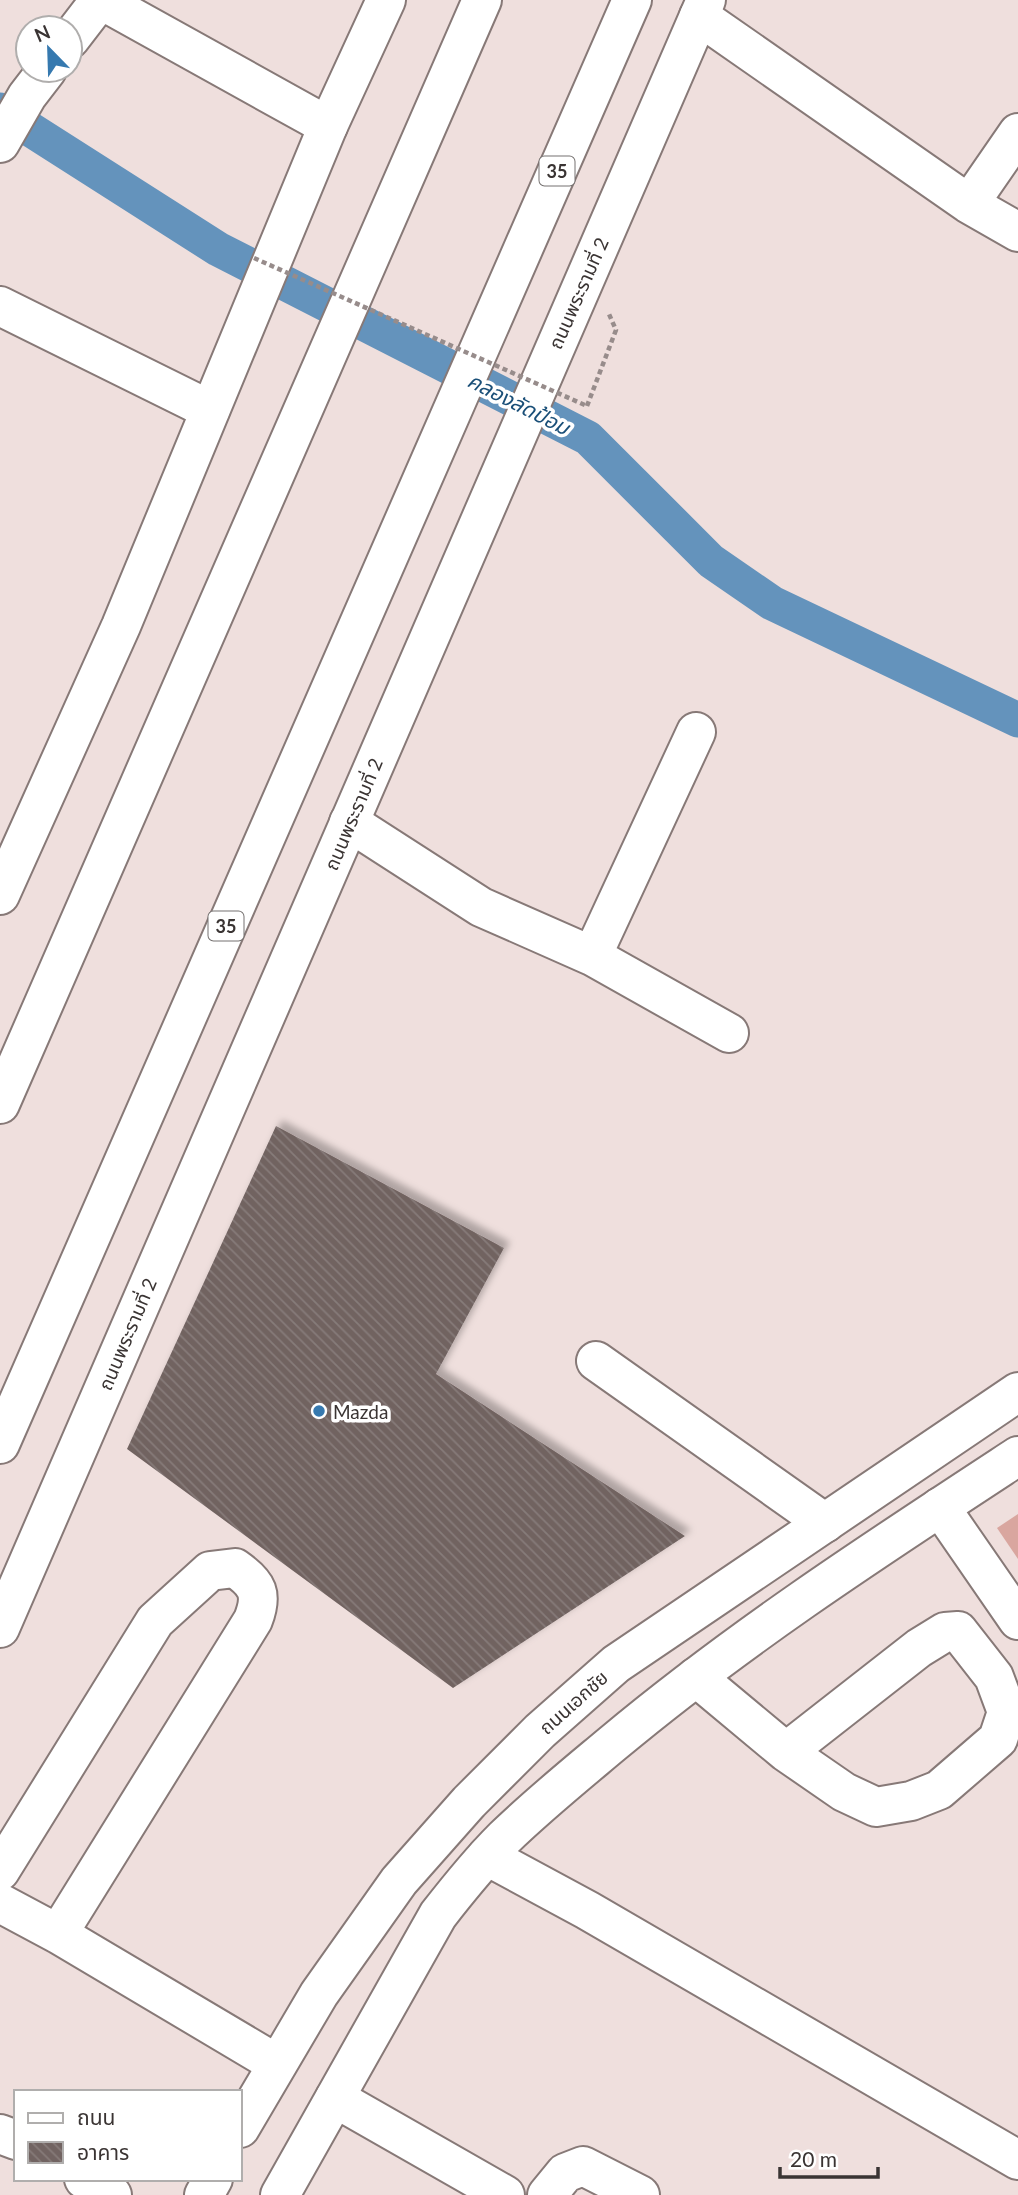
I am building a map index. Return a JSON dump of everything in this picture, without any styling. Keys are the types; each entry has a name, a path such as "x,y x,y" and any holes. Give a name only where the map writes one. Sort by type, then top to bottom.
{"main road":[{"path":"84,21 100,0 327,126"},
{"path":"0,895 8,853 121,626 327,126 386,0"},
{"path":"0,1104 482,0"},
{"name":"35","path":"0,1444 632,0"},
{"path":"503,294 648,0"},
{"path":"703,8 969,204 1018,232"},
{"name":"ถนนพระรามที่ 2","path":"0,1628 703,8"},
{"path":"0,143 36,84"},
{"path":"969,204 1018,133"},
{"path":"0,306 210,411"},
{"path":"592,956 696,732"},
{"path":"349,822 481,906 592,956 729,1033"},
{"path":"596,1361 825,1523"},
{"name":"ถนนเอกชัย","path":"242,2125 318,1994 399,1881 469,1802 531,1740 616,1664 1018,1392"},
{"path":"280,2195 438,1915 504,1838 580,1771 696,1676 846,1568 1018,1456"},
{"path":"909,1466 1018,1620"},
{"path":"0,1871 155,1621 210,1571 235,1568 252,1580 259,1604 253,1620 58,1934"},
{"path":"696,1676 786,1752 844,1792 876,1807 911,1801 939,1790 998,1740 1007,1712 995,1677 958,1630 945,1632 919,1648 786,1752"},
{"path":"488,1856 587,1910 1018,2160"},
{"path":"0,1903 58,1934 277,2064"},
{"path":"335,2098 505,2195"},
{"path":"547,2195 565,2173 583,2166 640,2195"},
{"path":"88,2181 112,2195"}],"path":[{"path":"254,258 587,406"}],"shaded area":[{"path":"1018,1514 1018,1559 997,1528"}],"building":[{"name":"Mazda","path":"276,1126 504,1248 436,1374 685,1536 453,1688 127,1449"}],"waterway":[{"name":"คลองลัดป้อม","path":"0,110 218,249 588,438 711,561 772,603 1018,720"}],"place":[{"name":"Mazda","path":"319,1411"}]}
